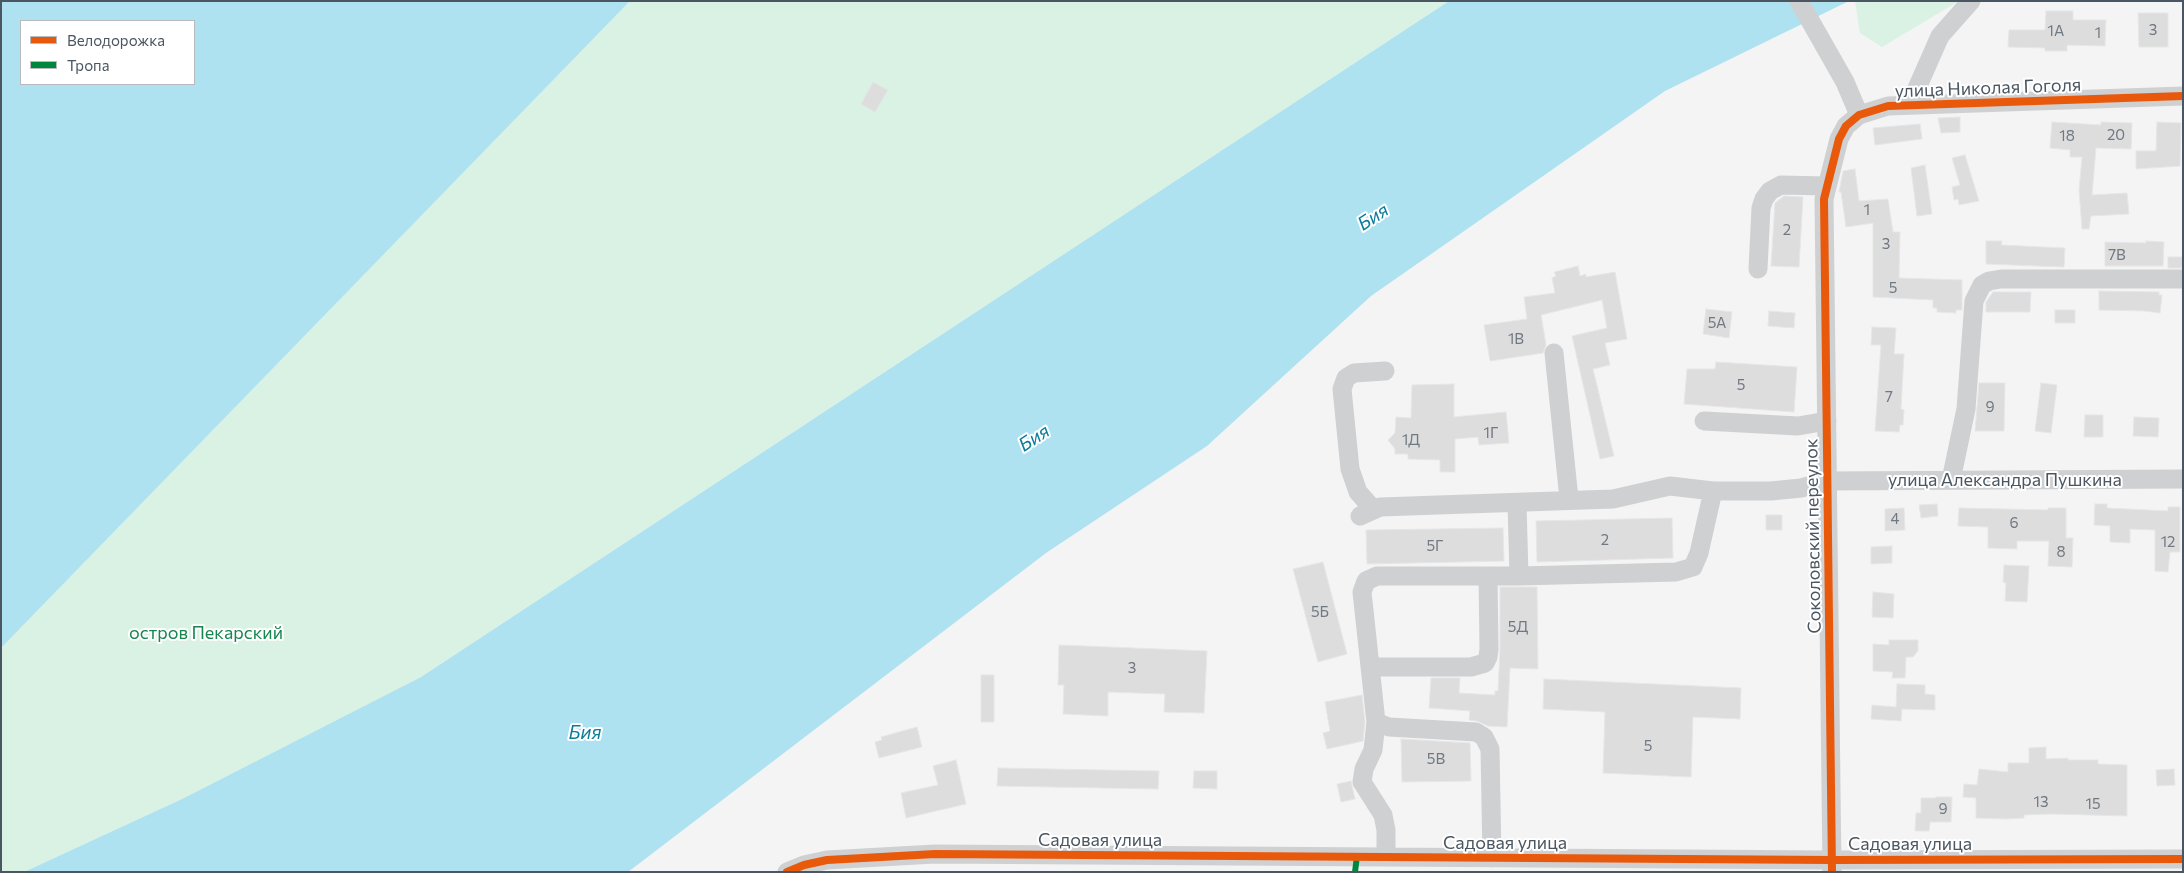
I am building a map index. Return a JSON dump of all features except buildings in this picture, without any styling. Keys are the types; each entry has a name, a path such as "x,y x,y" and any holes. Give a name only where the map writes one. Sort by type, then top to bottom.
{"street":[{"path":"1758,268 1764,199 1770,191 1781,185 1826,192 1839,139 1846,126 1859,115 1845,82 1798,1"},
{"path":"1910,104 1940,36 1971,1"},
{"name":"улица Николая Гоголя","path":"1859,115 1872,110 1910,104 2183,96"},
{"name":"Соколовский переулок","path":"1826,192 1832,866"},
{"path":"1951,480 1966,409 1972,312 1974,301 1982,285 1989,281 2001,279 2183,279"},
{"path":"1554,353 1569,499"},
{"name":"улица Александра Пушкина","path":"1385,371 1354,373 1346,378 1342,389 1350,469 1366,513 1380,507 1517,503 1569,499 1613,499 1670,486 1713,491 1772,491 1801,488 1828,480 2183,479"},
{"path":"1704,421 1798,426 1827,421"},
{"path":"1386,857 1386,830 1383,815 1362,782 1364,769 1373,750 1376,722 1362,592 1366,581 1377,576 1519,576 1676,572 1693,567 1700,553 1713,491"},
{"path":"1517,503 1519,576"},
{"path":"1370,667 1471,667 1485,663 1489,649 1488,576"},
{"path":"1376,722 1389,727 1464,730 1476,732 1484,737 1490,749 1492,858"},
{"name":"Садовая улица","path":"787,872 804,864 827,860 935,854 1356,864 1386,857 1832,866 2183,859"}],"green space":[{"name":"остров Пекарский","path":"630,1 1449,1 421,677 182,799 24,872 1,872 1,648"},
{"path":"1855,1 1959,1 1882,47 1860,33"}],"water":[{"path":"1,1 630,1 1,648"},
{"name":"Бия","path":"1449,1 1849,1 1665,91 1371,296 1207,446 1046,553 628,872 24,872 182,799 421,677"}],"marked path":[{"path":"1355,872 1357,856"}],"cycle path":[{"path":"1832,872 1824,199 1839,139 1846,126 1859,115 1888,106 2183,96"},
{"path":"787,872 804,865 827,860 935,854 1832,860 2183,859"}]}
